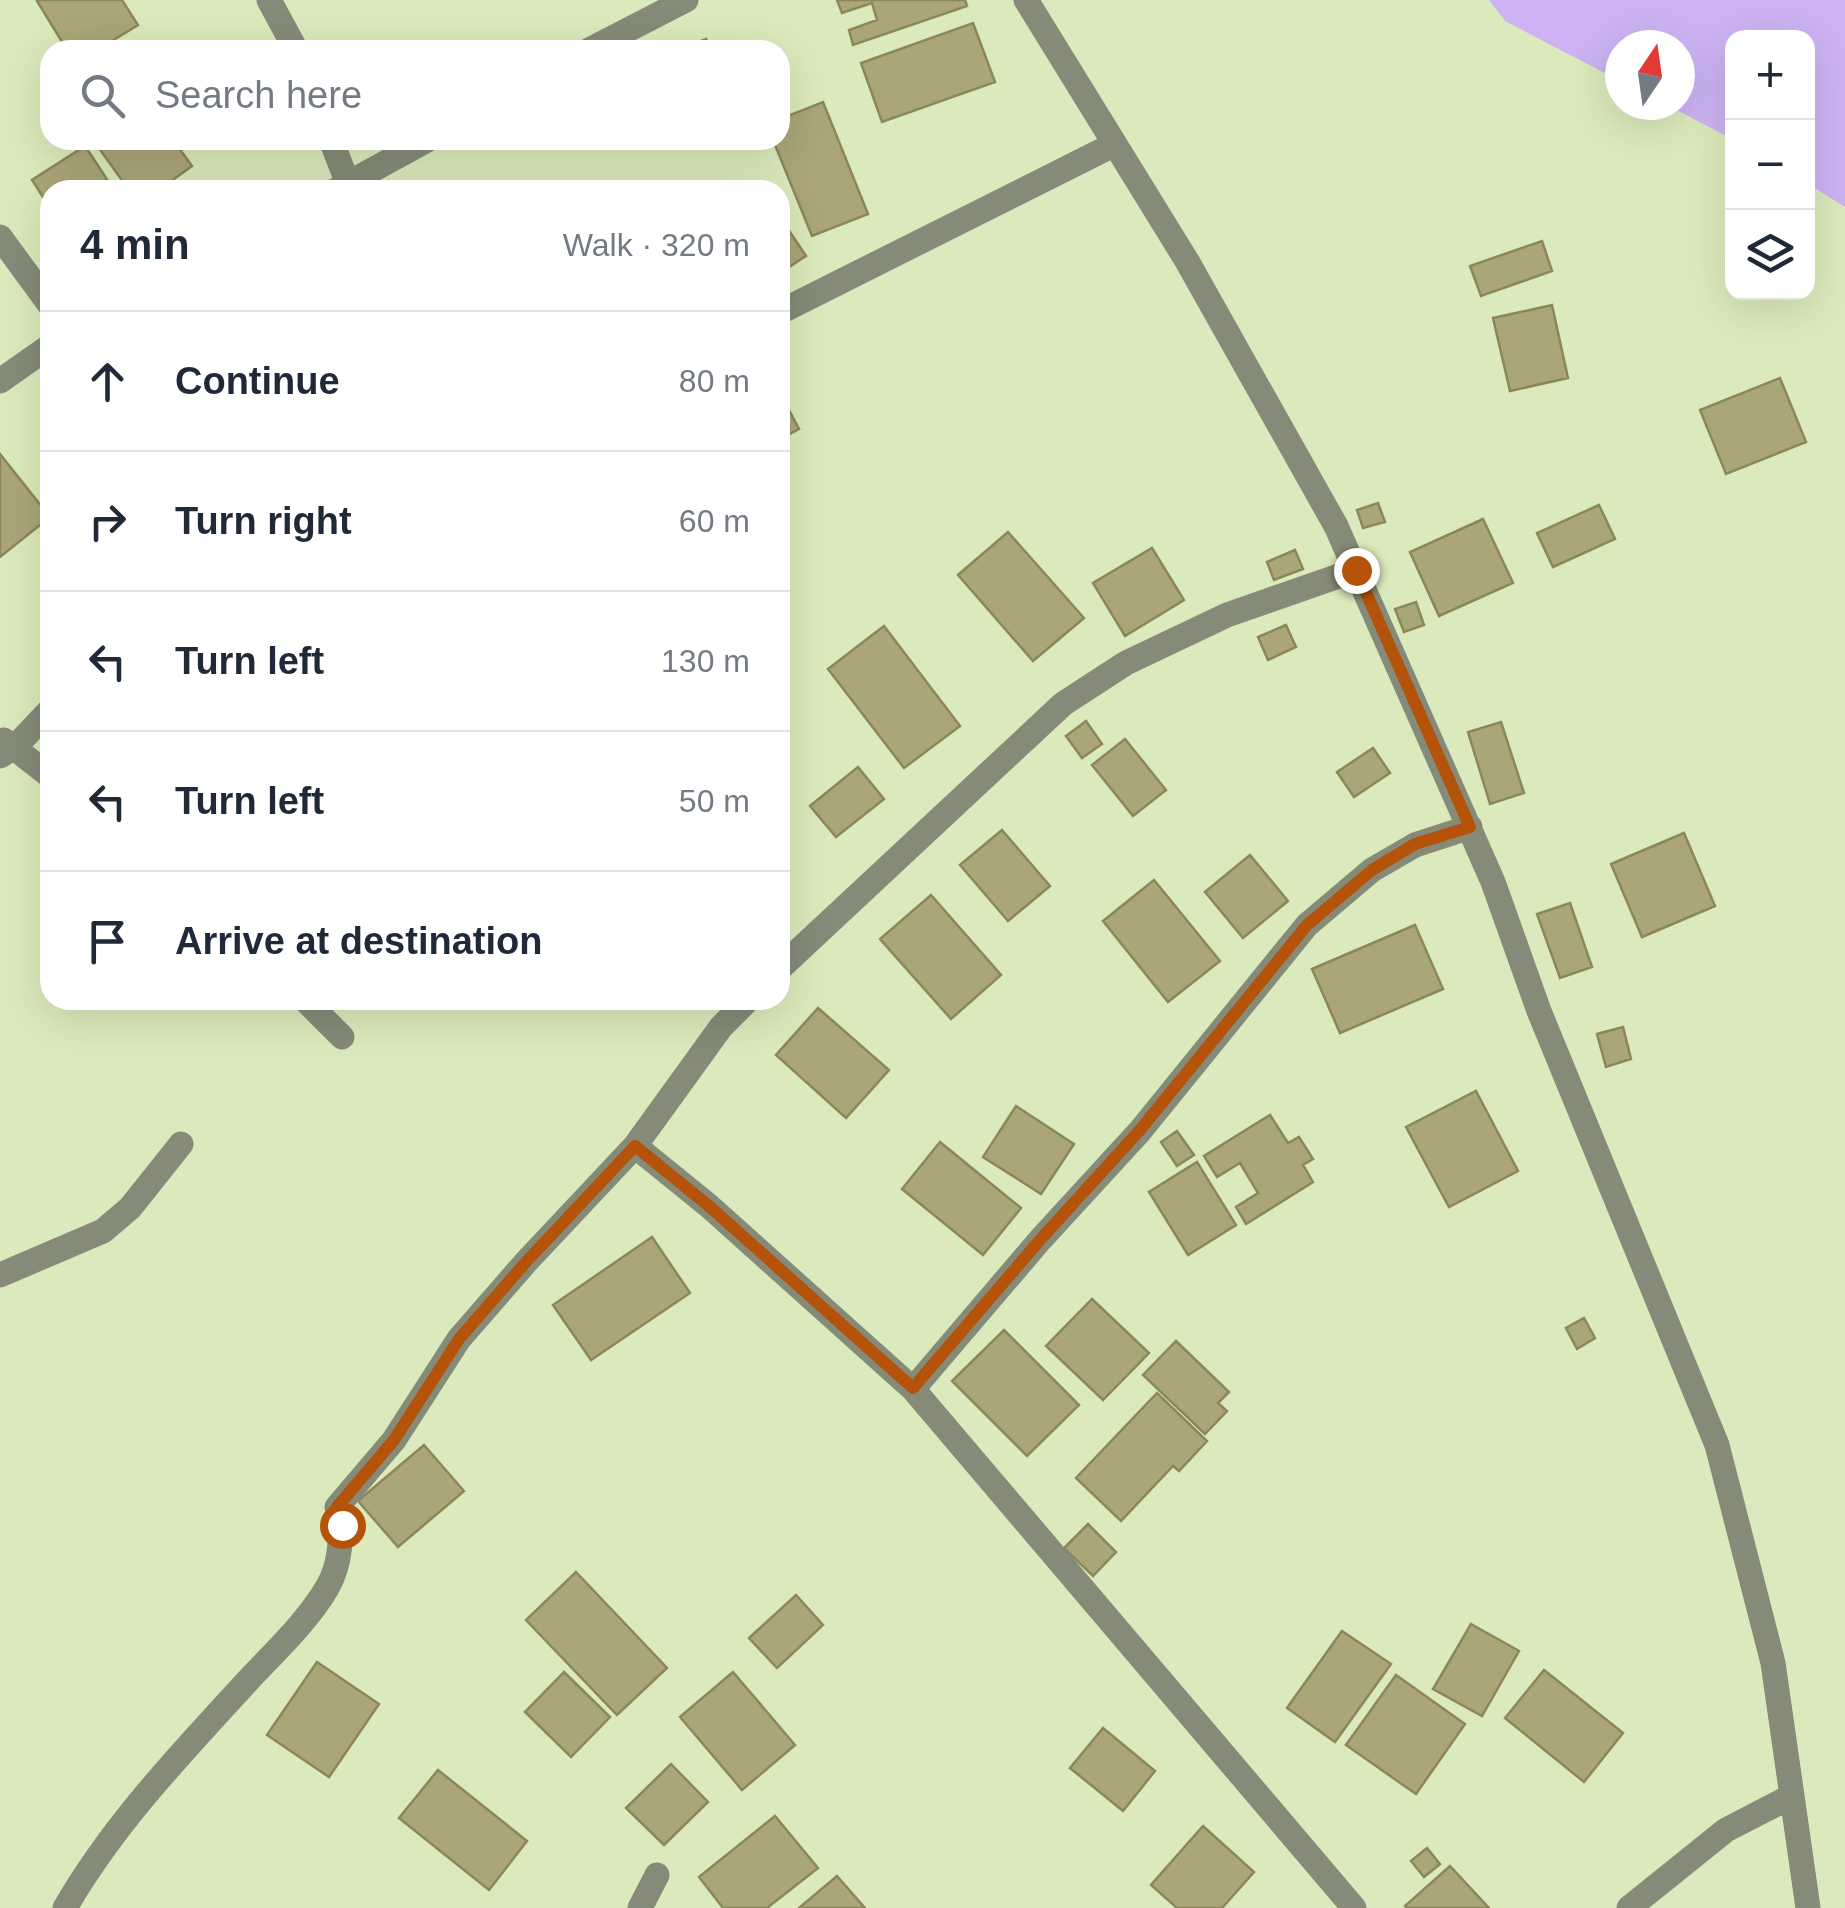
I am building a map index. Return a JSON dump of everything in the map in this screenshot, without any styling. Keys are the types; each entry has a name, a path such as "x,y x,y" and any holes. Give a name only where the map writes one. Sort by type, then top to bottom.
{"street":[{"path":"269,0 291,40"},
{"path":"609,40 686,0"},
{"path":"1026,0 1215,311 1336,526 1494,882 1539,1012 1717,1445 1773,1663 1808,1908"},
{"path":"790,307 1115,144"},
{"path":"333,150 340,180"},
{"path":"355,180 409,150"},
{"path":"0,237 40,291"},
{"path":"0,382 40,353"},
{"path":"790,959 1063,704 1126,662 1228,615 1356,570"},
{"path":"40,718 5,747 40,770"},
{"path":"913,1388 1140,1130 1307,925 1372,870 1415,844 1470,827"},
{"path":"315,1010 342,1036"},
{"path":"65,1908 94,1858 140,1800 328,1587 341,1542 337,1507 394,1440 459,1339 635,1146 738,1010"},
{"path":"0,1275 102,1230 130,1208 181,1144"},
{"path":"635,1146 709,1206 913,1388 1354,1908"},
{"path":"1628,1908 1726,1830 1792,1796"},
{"path":"640,1908 658,1876"}],"shaded area":[{"path":"1489,0 1845,0 1845,207 1815,188 1815,30 1725,30 1725,135 1695,120 1695,30 1605,30 1605,73 1505,21"}],"building":[{"path":"122,0 138,25 113,40 61,40 37,1"},
{"path":"837,0 965,0 967,6 853,45 849,30 877,20 872,3 842,13"},
{"path":"973,23 995,82 882,122 861,63"},
{"path":"823,102 868,214 812,236 777,150 790,150 790,115"},
{"path":"79,150 88,150 107,180 40,180 40,192 32,180"},
{"path":"100,150 180,150 192,166 173,180 122,180"},
{"path":"790,232 806,256 790,266"},
{"path":"1542,241 1552,271 1481,296 1470,266"},
{"path":"1552,305 1568,378 1510,391 1493,318"},
{"path":"1780,378 1806,442 1726,474 1700,410"},
{"path":"790,412 799,429 790,434"},
{"path":"0,454 40,504 40,525 0,557"},
{"path":"1378,503 1385,522 1363,528 1357,510"},
{"path":"1599,505 1615,539 1553,567 1537,533"},
{"path":"1483,519 1513,583 1439,616 1410,552"},
{"path":"1008,532 1084,618 1033,661 958,575"},
{"path":"1152,548 1184,600 1125,636 1093,583"},
{"path":"1295,550 1303,569 1274,580 1267,562"},
{"path":"1416,602 1424,625 1404,632 1395,609"},
{"path":"1286,625 1296,647 1268,660 1258,637"},
{"path":"884,626 960,726 904,768 828,669"},
{"path":"1086,721 1102,744 1082,758 1066,736"},
{"path":"1501,722 1524,793 1490,804 1468,732"},
{"path":"1125,739 1166,790 1133,816 1092,765"},
{"path":"1373,748 1390,773 1354,797 1337,772"},
{"path":"858,767 884,799 836,837 810,806"},
{"path":"1002,830 1050,886 1008,921 960,865"},
{"path":"1684,833 1715,906 1642,937 1611,864"},
{"path":"1250,855 1288,901 1243,938 1205,892"},
{"path":"1154,880 1220,961 1168,1002 1103,921"},
{"path":"931,895 1001,975 951,1019 880,939"},
{"path":"1570,903 1592,967 1560,978 1537,914"},
{"path":"1415,925 1443,989 1340,1033 1312,969"},
{"path":"818,1008 889,1070 846,1118 776,1055"},
{"path":"1623,1027 1631,1059 1606,1067 1597,1034"},
{"path":"1476,1091 1518,1171 1449,1207 1406,1127"},
{"path":"1016,1106 1074,1144 1041,1194 983,1157"},
{"path":"1270,1115 1288,1143 1299,1137 1313,1159 1303,1165 1313,1182 1246,1224 1236,1207 1258,1193 1240,1163 1217,1177 1204,1156"},
{"path":"1177,1131 1194,1155 1177,1166 1161,1142"},
{"path":"940,1142 1021,1208 983,1255 902,1189"},
{"path":"1197,1162 1236,1225 1188,1255 1149,1192"},
{"path":"652,1237 690,1293 591,1360 553,1305"},
{"path":"1092,1299 1149,1353 1103,1400 1046,1346"},
{"path":"1584,1318 1595,1338 1577,1349 1566,1328"},
{"path":"1004,1330 1079,1405 1027,1456 952,1381"},
{"path":"1176,1341 1229,1392 1218,1403 1227,1411 1205,1434 1143,1375"},
{"path":"1157,1393 1207,1441 1179,1471 1173,1466 1121,1521 1076,1478"},
{"path":"424,1445 464,1491 398,1547 358,1501"},
{"path":"1088,1524 1116,1552 1093,1576 1064,1548"},
{"path":"576,1572 667,1668 617,1715 526,1620"},
{"path":"796,1595 823,1625 777,1668 749,1638"},
{"path":"1471,1624 1519,1651 1482,1716 1433,1689"},
{"path":"1342,1631 1391,1664 1335,1742 1287,1708"},
{"path":"317,1662 379,1704 329,1777 267,1735"},
{"path":"1544,1670 1623,1733 1584,1782 1505,1718"},
{"path":"564,1672 610,1717 571,1757 525,1712"},
{"path":"733,1672 795,1745 742,1790 680,1717"},
{"path":"1396,1675 1465,1724 1416,1794 1346,1745"},
{"path":"1103,1728 1155,1771 1123,1811 1070,1768"},
{"path":"671,1764 708,1802 664,1845 626,1808"},
{"path":"438,1770 527,1841 489,1890 399,1818"},
{"path":"775,1816 818,1868 767,1908 723,1908 699,1877"},
{"path":"1203,1826 1254,1872 1222,1908 1177,1908 1151,1885"},
{"path":"1427,1848 1440,1864 1424,1877 1411,1861"},
{"path":"1450,1866 1489,1908 1405,1906"},
{"path":"837,1876 865,1908 799,1908"}],"route":[{"path":"342,1525 337,1507 394,1440 459,1339 635,1146 709,1206 913,1388 1140,1130 1307,925 1372,870 1415,844 1470,827 1356,570"}]}
